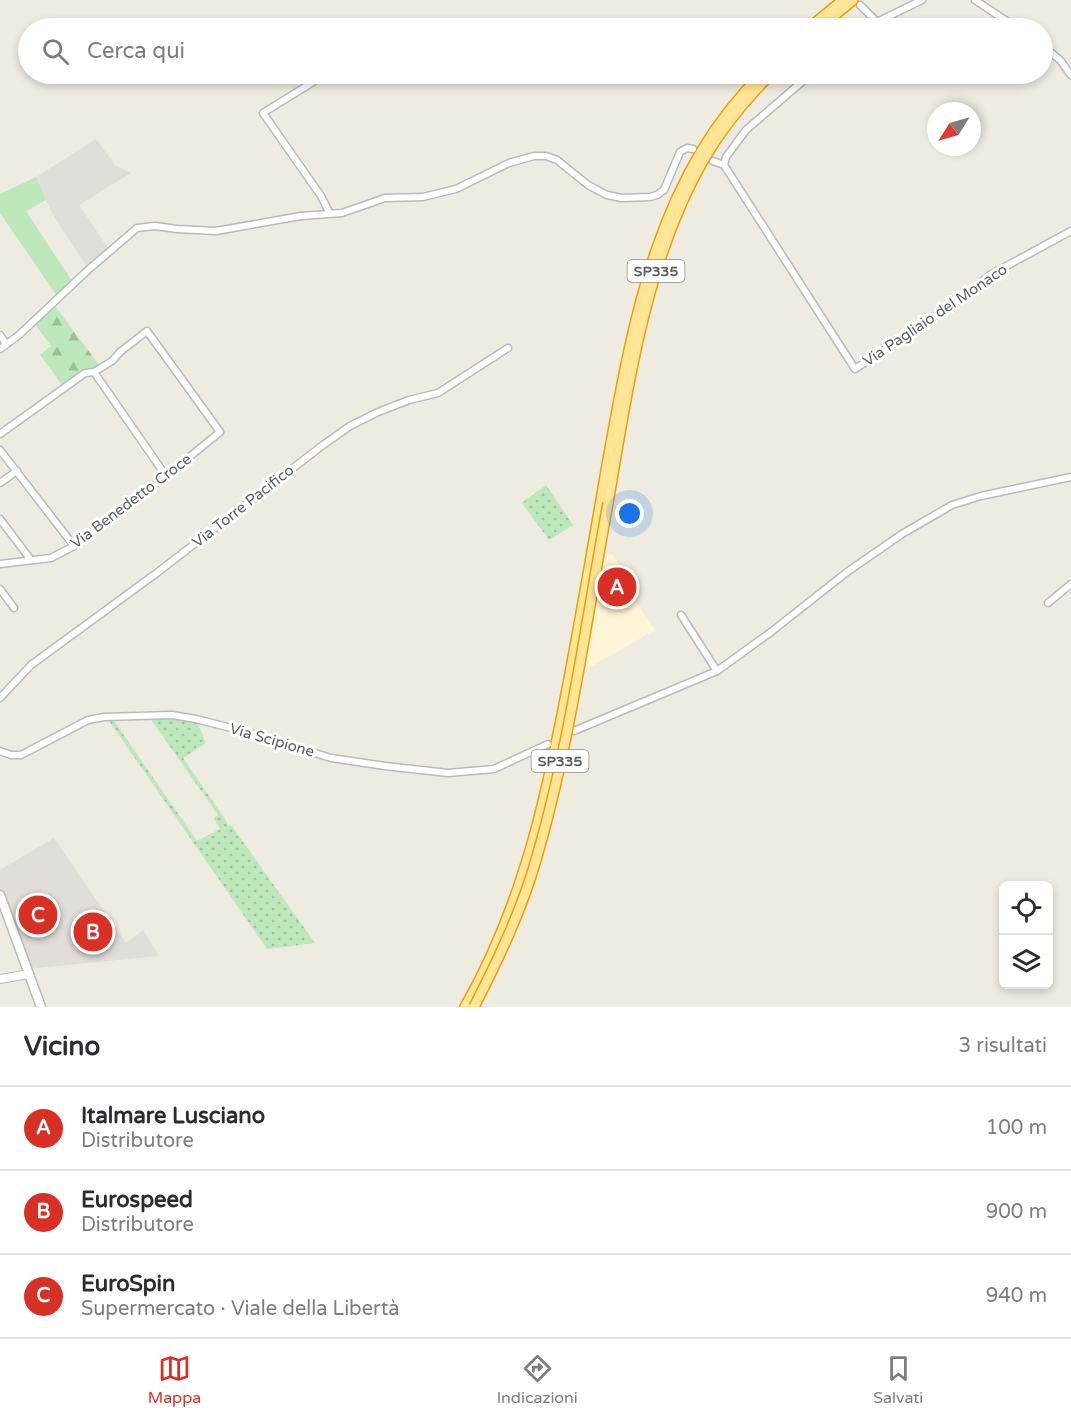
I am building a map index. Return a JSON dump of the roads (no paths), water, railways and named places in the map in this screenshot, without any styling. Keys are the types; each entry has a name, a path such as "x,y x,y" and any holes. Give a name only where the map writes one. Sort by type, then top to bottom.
{"highway":[{"path":"821,18 843,0"},
{"path":"834,18 857,3"},
{"name":"SP335","path":"474,1007 513,925 536,862 544,832 570,714 629,350 643,291 674,203 697,157 729,111 753,84"},
{"name":"SP335","path":"465,1007 487,967 503,930 527,862 543,806 605,493 648,298 670,230 704,159 727,125 762,84"}],"main road":[{"path":"0,895 3,912 41,1007"}],"street":[{"path":"883,18 922,0"},
{"path":"975,0 1002,18"},
{"path":"857,3 874,18"},
{"path":"1053,54 1071,75"},
{"path":"310,84 263,114 321,196 329,212"},
{"path":"713,161 724,165 726,157 746,130 799,84"},
{"path":"0,349 137,228 155,226 216,231 329,212 342,213 385,198 423,197 456,189 509,163 534,156 546,156 558,160 588,185 607,195 622,198 650,197 664,190 680,152 687,148 693,149"},
{"name":"Via Pagliaio del Monaco","path":"724,165 855,369 961,299 990,275 1071,231"},
{"name":"Via Benedetto Croce","path":"0,564 51,558 74,546 220,432 147,331 112,361 94,372"},
{"path":"0,335 6,344"},
{"name":"Via Torre Pacifico","path":"0,698 31,665 176,559 350,426 409,400 438,393 508,348"},
{"path":"0,434 85,373 94,372 166,476"},
{"path":"0,450 74,546"},
{"path":"0,483 17,471"},
{"path":"574,731 717,671 841,577 902,534 952,505 981,496 1071,477"},
{"path":"0,519 31,560"},
{"path":"1048,603 1071,584"},
{"path":"0,589 15,608"},
{"path":"681,615 717,671"},
{"name":"Via Scipione","path":"0,751 21,755 83,722 96,719 172,715 247,732 331,758 448,773 494,769 548,744"},
{"path":"0,980 29,974"}],"place":[{"name":"Italmare Lusciano","path":"617,587"},
{"name":"EuroSpin","path":"38,915"},
{"name":"Eurospeed","path":"93,932"}]}
